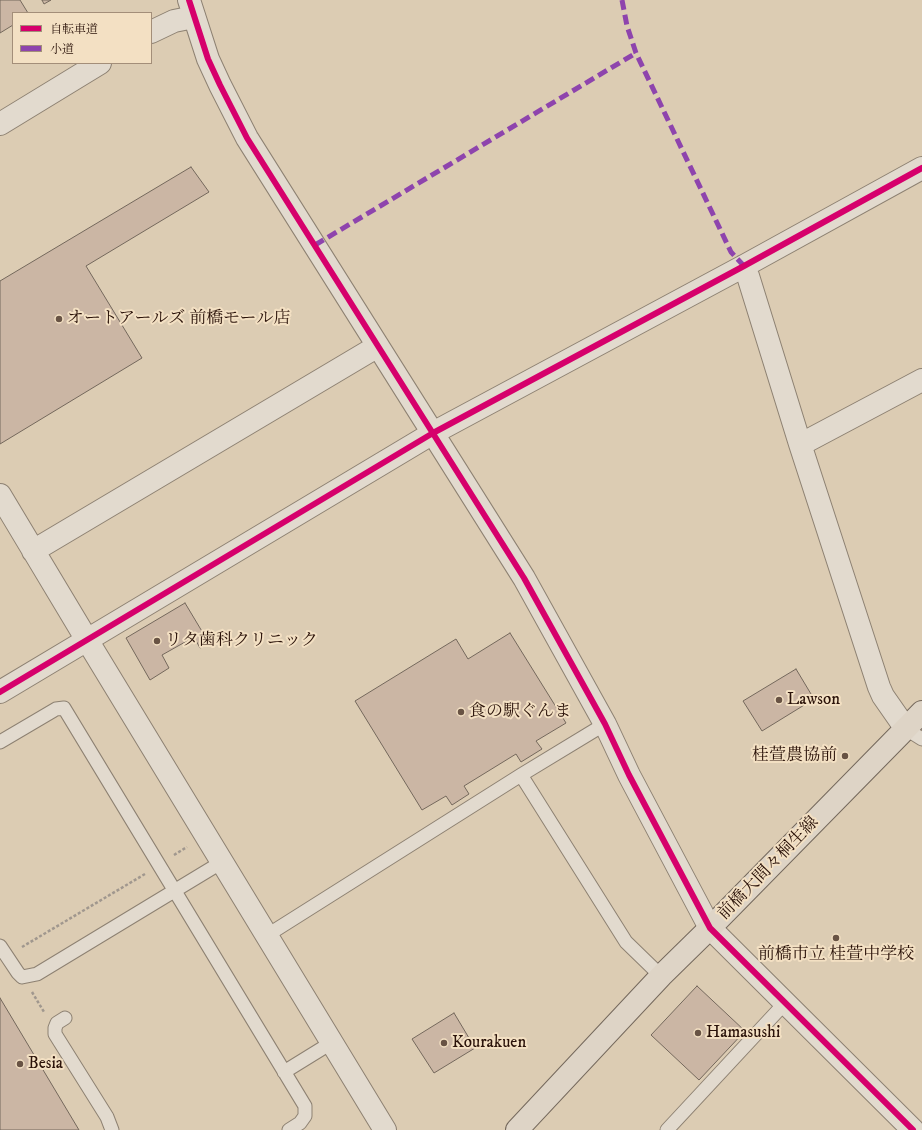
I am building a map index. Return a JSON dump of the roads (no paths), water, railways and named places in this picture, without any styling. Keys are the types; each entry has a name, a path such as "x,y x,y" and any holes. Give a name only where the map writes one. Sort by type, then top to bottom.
{"main road":[{"name":"前橋大間々桐生線","path":"517,1130 661,976 914,734 922,712"}],"street":[{"path":"152,32 174,21 191,9 208,59 247,138 524,578 605,724 633,782 710,928 913,1130"},
{"path":"1,122 98,64"},
{"path":"0,692 433,434 922,168"},
{"path":"744,266 879,686 883,696 914,734"},
{"path":"33,551 378,346"},
{"path":"800,444 922,380"},
{"path":"0,494 266,936 385,1130"}],"lane":[{"path":"0,742 56,709 64,708 305,1106 306,1116 300,1123 289,1130"},
{"path":"266,936 521,775 605,724"},
{"path":"521,775 626,942 661,976"},
{"path":"3,951 14,969 22,977 37,974 222,862"},
{"path":"667,1130 785,1003"},
{"path":"65,1018 57,1023 55,1034 107,1117 112,1130"},
{"path":"284,1072 331,1043"}],"place":[{"name":"オートアールズ 前橋モール店","path":"59,319"},
{"name":"リタ歯科クリニック","path":"157,641"},
{"name":"Lawson","path":"779,700"},
{"name":"食の駅ぐんま","path":"461,712"},
{"name":"桂萱農協前","path":"845,756"},
{"name":"前橋市立 桂萱中学校","path":"836,938"},
{"name":"Hamasushi","path":"698,1033"},
{"name":"Kourakuen","path":"444,1043"},
{"name":"Besia","path":"20,1064"}]}
